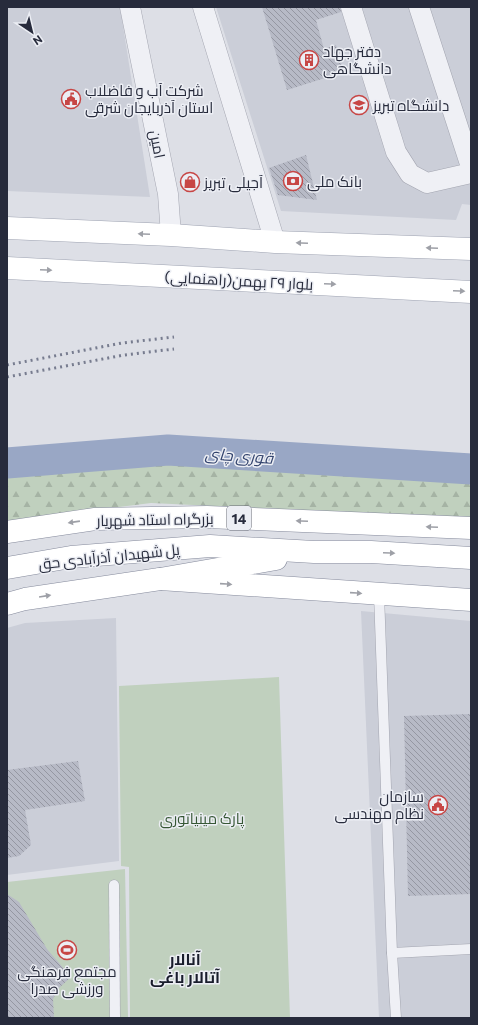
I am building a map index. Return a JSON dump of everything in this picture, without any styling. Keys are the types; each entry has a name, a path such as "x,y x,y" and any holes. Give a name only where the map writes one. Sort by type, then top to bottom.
{"main road":[{"path":"7,228 171,235 275,242 471,249"},
{"name":"بلوار ٢٩ بهمن(راهنمایی)","path":"7,268 471,292"},
{"name":"بزرگراه استاد شهریار","path":"7,532 95,519 208,517 471,528"},
{"name":"بزرگراه استاد شهریار","path":"210,546 314,552 371,552 471,558"},
{"name":"پل شهیدان آذرآبادی حق","path":"7,568 78,557 210,546"},
{"path":"7,604 25,599 160,579 314,552"},
{"path":"160,579 471,600"}],"street":[{"name":"امین","path":"130,7 168,194 171,235"},
{"path":"204,7 275,242"},
{"path":"351,7 396,152 410,174 427,183 471,172"},
{"path":"419,7 471,167"}],"lane":[{"path":"379,594 392,953 396,1018"},
{"path":"114,885 115,1018"},
{"path":"392,953 471,949"}],"shaded area":[{"name":"شرکت آب و فاضلاب استان آذربایجان شرقی","path":"7,7 120,7 150,197 7,191"},
{"name":"دانشگاه تبریز","path":"216,7 471,7 471,205 462,204 456,220 281,211"},
{"path":"361,611 471,621 471,1018 379,1018"},
{"path":"116,618 119,861 7,875 7,628 25,623"}],"green space":[{"path":"162,458 471,477 471,518 151,503 7,521 7,471"},
{"name":"پارک مینیاتوری","path":"279,677 290,1018 130,1018 129,867 121,866 119,686"},
{"name":"مجتمع فرهنگی ورزشی صدرا","path":"125,869 128,1018 7,1018 7,882"}],"building":[{"name":"دفتر جهاد دانشگاهی","path":"262,7 340,7 341,12 316,20 324,49 336,45 344,72 287,90"},
{"name":"بانک ملی","path":"306,155 317,200 278,195 269,168"},
{"name":"سازمان نظام مهندسی","path":"471,714 471,894 408,896 404,716"},
{"path":"78,761 85,801 25,810 31,845 19,856 7,858 7,770"},
{"path":"7,894 19,902 47,949 71,977 59,988 53,999 54,1018 7,1018"}],"waterway":[{"name":"قوری چای","path":"7,463 168,450 471,469"}],"railway":[{"path":"7,365 122,343 174,337"},
{"path":"7,377 124,355 174,349"}],"place":[{"name":"دفتر جهاد دانشگاهی","path":"309,60"},
{"name":"شرکت آب و فاضلاب استان آذربایجان شرقی","path":"71,99"},
{"name":"دانشگاه تبریز","path":"359,105"},
{"name":"بانک ملی","path":"293,181"},
{"name":"آجیلی تبریز","path":"190,182"},
{"name":"سازمان نظام مهندسی","path":"438,805"},
{"name":"مجتمع فرهنگی ورزشی صدرا","path":"67,950"}],"district":[{"name":"آنالار آتالار باغی","path":"185,967"}]}
